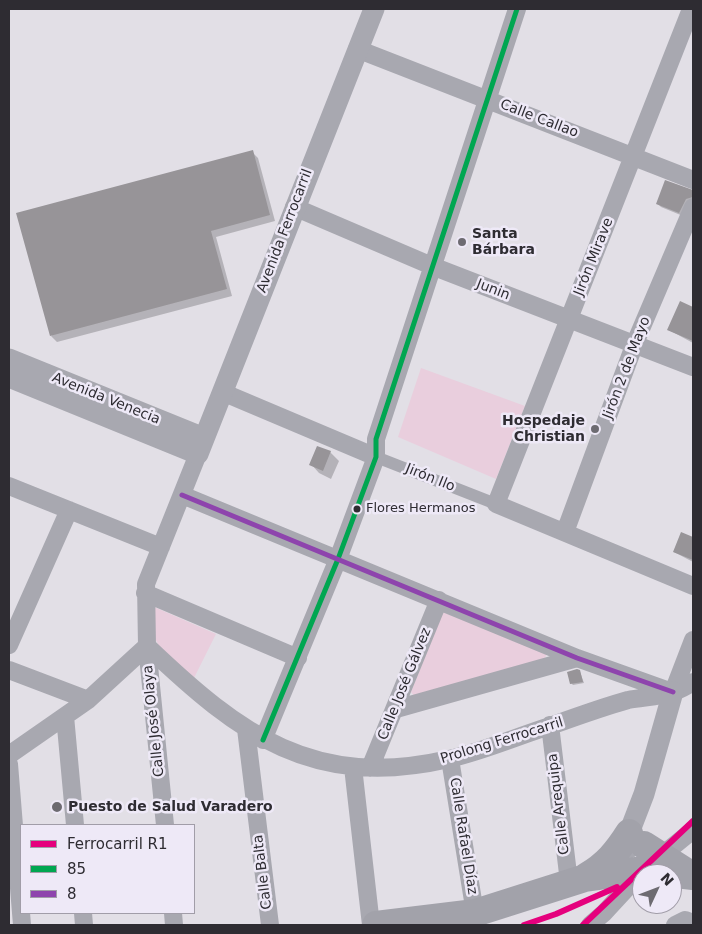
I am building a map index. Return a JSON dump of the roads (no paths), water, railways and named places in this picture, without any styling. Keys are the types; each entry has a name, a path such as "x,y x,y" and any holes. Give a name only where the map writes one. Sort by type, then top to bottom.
{"main road":[{"path":"577,880 601,868 617,853 640,864"},
{"path":"471,919 577,880 632,866"},
{"path":"376,925 471,919 588,894 632,869"}],"street":[{"name":"Avenida Ferrocarril","path":"201,446 294,207 374,9"},
{"path":"263,740 338,559 376,457 376,439 517,9"},
{"name":"Jirón Mirave","path":"496,504 691,9"},
{"name":"Calle Callao","path":"357,49 693,180"},
{"name":"Junin","path":"294,207 432,266 693,367"},
{"name":"Jirón 2 de Mayo","path":"565,532 635,343 693,207"},
{"name":"Avenida Venecia","path":"9,359 201,446"},
{"name":"Avenida Venecia","path":"9,377 201,446"},
{"name":"Jirón Ilo","path":"222,392 693,586"},
{"path":"9,755 88,700 147,646 145,593 201,446"},
{"path":"9,486 162,547"},
{"path":"182,495 577,658 673,692"},
{"path":"9,645 68,510"},
{"path":"145,593 298,658"},
{"name":"Calle José Gálvez","path":"361,768 396,708 439,600"},
{"path":"640,864 644,794 673,692 693,640"},
{"name":"Prolong Ferrocarril","path":"147,646 190,686 246,730 263,740 330,763 361,768 401,768 450,759 629,700 673,692 693,682"},
{"name":"Calle José Olaya","path":"147,646 165,824"},
{"path":"396,708 577,658"},
{"path":"9,670 88,700"},
{"path":"65,716 75,824"},
{"name":"Calle Arequipa","path":"550,725 577,880"},
{"name":"Calle Balta","path":"246,730 270,925"},
{"name":"Calle Rafael Díaz","path":"450,759 471,919"},
{"path":"9,764 20,900"},
{"path":"361,768 371,925"},
{"path":"640,864 693,830"},
{"path":"590,925 604,914 632,875"}],"railway":[{"path":"524,925 556,914 630,880"}],"rail line":[{"name":"R1","path":"583,925 693,821"},
{"name":"R1","path":"524,925 556,914 617,887"}],"place":[{"name":"Santa Bárbara","path":"462,242"},
{"name":"Hospedaje Christian","path":"595,429"},
{"name":"Flores Hermanos","path":"357,509"},
{"name":"Puesto de Salud Varadero","path":"57,807"}]}
